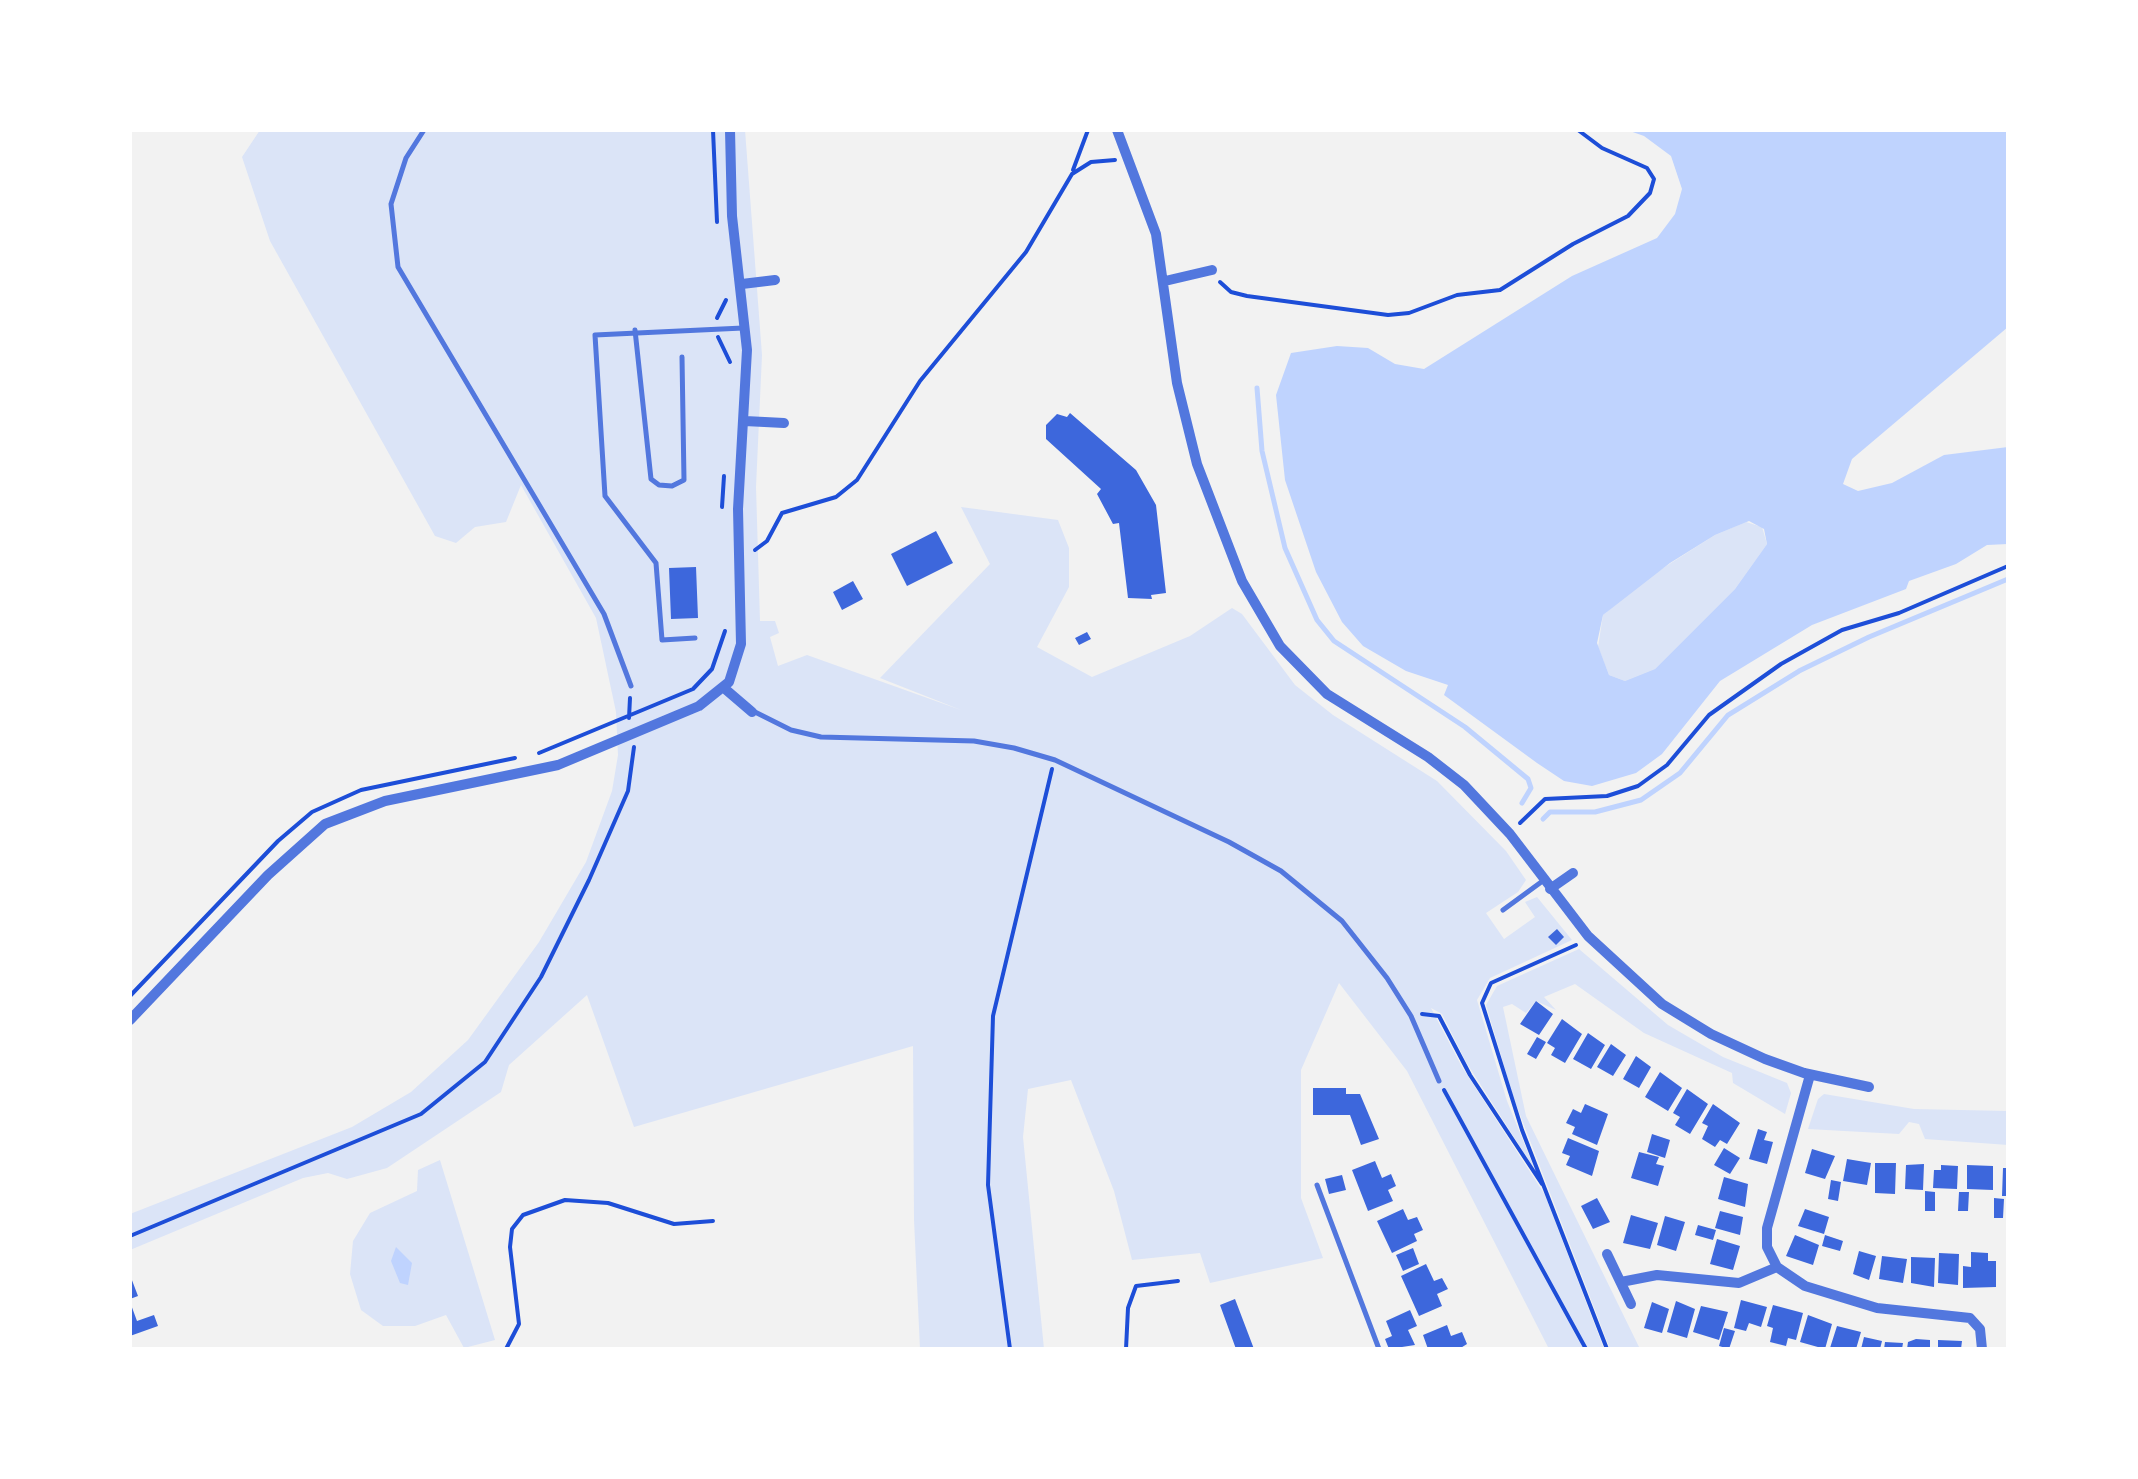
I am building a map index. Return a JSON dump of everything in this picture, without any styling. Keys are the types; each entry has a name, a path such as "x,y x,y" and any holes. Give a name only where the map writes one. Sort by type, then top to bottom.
{"street":[{"path":"130,1020 257,886 325,824 384,802 541,770 699,706 724,688 742,644 739,555 746,328 732,216 730,130"},
{"path":"1117,130 1152,220 1165,281 1178,383 1198,464 1242,582 1287,655 1320,688 1446,770 1510,834 1588,936 1628,976 1677,1014 1740,1048 1810,1075 1869,1088"},
{"path":"1165,281 1212,270"},
{"path":"742,284 776,280"},
{"path":"745,421 784,424"},
{"path":"724,688 752,712"},
{"path":"1547,885 1573,873"},
{"path":"1810,1075 1767,1228 1768,1247 1777,1266 1795,1282 1867,1305 1970,1318 1980,1329 1982,1349"},
{"path":"1607,1254 1631,1304"},
{"path":"1620,1282 1657,1275 1739,1284 1777,1266"}],"lane":[{"path":"424,130 400,172 391,204 398,267 604,614 631,686"},
{"path":"696,638 662,640 656,563 605,496 595,335 635,330 746,328"},
{"path":"635,330 651,479 659,485 672,486 684,480 682,356"},
{"path":"752,712 791,730 821,737 974,741 1054,760 1280,871 1342,922 1388,978 1411,1016 1439,1081"},
{"path":"1503,910 1547,885"},
{"path":"1317,1185 1379,1349"}],"path":[{"path":"713,130 718,235"},
{"path":"739,555 764,545 782,512 836,497 862,474 920,381 1026,252 1072,174 1088,130"},
{"path":"1212,270 1225,288 1239,295 1378,315 1409,313 1457,294 1500,290 1573,244 1628,216 1650,194 1654,180 1647,168 1602,148 1578,130"},
{"path":"1072,174 1090,162 1130,158"},
{"path":"727,292 717,312 718,345 730,355 730,377"},
{"path":"723,520 724,472"},
{"path":"1510,834 1545,799 1607,796 1652,778 1708,716 1829,637 1900,613 2008,566"},
{"path":"130,996 288,830 329,802 420,775 538,753 629,718 700,684 719,656 725,625"},
{"path":"130,1236 420,1114 485,1062 541,976 628,791 635,760 629,718 631,686"},
{"path":"1010,1349 988,1185 993,1016 1054,760"},
{"path":"1588,936 1562,954 1491,983 1482,1003 1606,1349"},
{"path":"1411,1016 1432,1012 1439,1016 1470,1075 1545,1187"},
{"path":"1439,1081 1586,1349"},
{"path":"506,1349 519,1324 520,1303 510,1247 512,1229 523,1215 565,1200 608,1203 674,1224 714,1221"},
{"path":"1126,1349 1128,1308 1136,1286 1178,1281"}],"shaded area":[{"path":"260,130 745,130 762,355 756,487 760,621 775,621 779,633 770,637 778,666 807,655 961,710 880,678 990,564 961,507 1058,520 1069,548 1069,587 1037,647 1092,677 1190,636 1232,608 1242,614 1295,685 1333,715 1437,781 1506,851 1526,880 1518,892 1486,913 1504,939 1535,917 1525,902 1537,897 1572,940 1490,978 1477,1000 1507,1101 1535,1170 1466,1062 1442,1014 1431,1008 1462,1067 1545,1195 1604,1349 1549,1349 1407,1071 1339,983 1301,1070 1301,1198 1323,1258 1210,1283 1200,1253 1132,1260 1114,1191 1071,1080 1028,1089 1023,1137 1044,1349 920,1349 914,1220 913,1046 634,1127 587,995 509,1065 501,1092 387,1168 347,1179 328,1173 303,1178 130,1250 130,1214 352,1127 411,1092 468,1040 539,942 586,862 612,791 618,755 616,712 596,618 521,485 506,522 475,527 456,543 435,536 270,241 242,157"},
{"path":"1746,522 1762,527 1767,544 1735,589 1655,669 1625,681 1609,675 1598,647 1603,615 1638,584 1715,535"},
{"path":"1579,949 1668,1025 1723,1057 1787,1083 1791,1093 1785,1114 1733,1083 1732,1073 1644,1033 1575,984 1544,997 1556,1010 1536,1001 1526,1013 1512,1004 1503,1007 1526,1116 1640,1349 1610,1349 1514,1099 1486,1005 1497,986"},
{"path":"1824,1094 1914,1109 2008,1111 2008,1145 1925,1139 1919,1124 1909,1122 1899,1134 1808,1129 1818,1099"},
{"path":"440,1160 495,1340 464,1348 446,1315 415,1326 383,1326 361,1310 350,1274 353,1241 370,1213 417,1191 418,1170"}],"water":[{"path":"1627,130 2008,130 2008,327 1852,459 1843,484 1858,491 1892,483 1944,455 2008,447 2008,544 1987,545 1956,564 1909,581 1906,589 1812,625 1720,681 1662,754 1636,773 1592,786 1564,781 1444,695 1448,685 1406,671 1363,646 1342,622 1316,572 1285,480 1276,395 1291,353 1337,346 1368,348 1395,364 1424,369 1572,276 1657,238 1675,214 1682,189 1671,156 1644,136","holes":["1749,521 1764,529 1767,544 1735,589 1655,669 1625,681 1609,675 1597,643 1603,615 1670,563 1715,535"]},
{"path":"396,1247 412,1263 408,1285 400,1283 391,1261"}],"building":[{"path":"1070,413 1136,470 1156,505 1166,593 1151,595 1152,599 1128,598 1119,523 1113,524 1097,494 1101,489 1046,439 1046,425 1057,414 1067,417"},
{"path":"936,531 953,563 907,586 891,554"},
{"path":"696,567 698,618 671,619 669,568"},
{"path":"853,581 863,599 842,610 833,592"},
{"path":"1087,632 1091,639 1079,645 1075,638"},
{"path":"1557,929 1564,937 1556,945 1548,937"},
{"path":"1536,1001 1553,1014 1539,1035 1520,1024"},
{"path":"1562,1019 1582,1034 1565,1063 1551,1055 1555,1048 1547,1043"},
{"path":"1588,1033 1605,1045 1591,1069 1573,1059"},
{"path":"1537,1037 1546,1042 1536,1059 1527,1054"},
{"path":"1611,1044 1626,1055 1613,1076 1597,1067"},
{"path":"1636,1056 1651,1067 1639,1088 1623,1079"},
{"path":"1660,1072 1682,1088 1668,1111 1645,1097"},
{"path":"1313,1088 1346,1088 1346,1094 1360,1094 1379,1139 1361,1145 1350,1115 1313,1115"},
{"path":"1687,1089 1708,1104 1690,1134 1675,1125 1680,1117 1673,1113"},
{"path":"1585,1104 1608,1114 1597,1145 1572,1134 1575,1127 1566,1123 1573,1109 1581,1113"},
{"path":"1713,1104 1740,1123 1727,1144 1720,1140 1715,1147 1702,1139 1708,1126 1702,1123"},
{"path":"1758,1129 1767,1132 1764,1140 1773,1142 1767,1164 1749,1159"},
{"path":"1652,1134 1670,1140 1665,1158 1647,1152"},
{"path":"1568,1138 1599,1151 1592,1176 1566,1165 1570,1156 1562,1153"},
{"path":"1724,1148 1740,1158 1730,1174 1714,1165"},
{"path":"1812,1149 1835,1156 1825,1179 1805,1173"},
{"path":"1639,1152 1659,1157 1656,1164 1664,1166 1658,1186 1631,1178"},
{"path":"1847,1159 1871,1163 1867,1185 1843,1181"},
{"path":"1375,1161 1382,1178 1391,1174 1396,1186 1388,1190 1393,1201 1368,1211 1352,1170"},
{"path":"1875,1163 1896,1163 1895,1194 1875,1193"},
{"path":"1924,1164 1923,1190 1905,1189 1906,1165"},
{"path":"1941,1165 1958,1166 1957,1189 1933,1188 1934,1170 1941,1170"},
{"path":"1967,1165 1993,1166 1993,1190 1967,1189"},
{"path":"2003,1168 2008,1168 2008,1196 2002,1196"},
{"path":"1342,1175 1346,1190 1329,1194 1325,1179"},
{"path":"1724,1177 1748,1184 1745,1207 1718,1199"},
{"path":"1831,1180 1841,1182 1838,1201 1828,1199"},
{"path":"1925,1191 1935,1192 1935,1211 1925,1211"},
{"path":"1959,1192 1969,1192 1968,1211 1958,1211"},
{"path":"1597,1198 1610,1222 1593,1229 1581,1206"},
{"path":"1994,1198 2004,1199 2003,1218 1994,1218"},
{"path":"1403,1209 1408,1220 1417,1217 1423,1230 1414,1234 1417,1241 1392,1253 1377,1221"},
{"path":"1805,1209 1829,1217 1824,1234 1798,1226"},
{"path":"1720,1211 1743,1217 1740,1235 1715,1228"},
{"path":"1631,1215 1658,1223 1650,1249 1623,1243"},
{"path":"1665,1216 1685,1222 1676,1251 1657,1245"},
{"path":"1698,1225 1716,1230 1713,1240 1695,1235"},
{"path":"1795,1235 1819,1245 1813,1265 1786,1256"},
{"path":"1825,1235 1843,1241 1840,1251 1822,1246"},
{"path":"1717,1239 1740,1246 1733,1270 1710,1264"},
{"path":"1413,1248 1419,1264 1403,1271 1396,1255"},
{"path":"1859,1251 1876,1256 1869,1280 1853,1274"},
{"path":"1971,1252 1988,1253 1988,1261 1996,1261 1996,1287 1963,1288 1963,1266 1971,1267"},
{"path":"1939,1253 1959,1254 1958,1285 1938,1283"},
{"path":"1882,1256 1907,1259 1903,1283 1879,1279"},
{"path":"1911,1257 1935,1258 1934,1287 1911,1283"},
{"path":"1426,1264 1434,1281 1442,1278 1448,1289 1437,1294 1442,1306 1419,1316 1401,1276"},
{"path":"130,1275 138,1296 130,1299"},
{"path":"1235,1299 1254,1349 1236,1349 1220,1305"},
{"path":"1741,1300 1767,1307 1761,1327 1749,1323 1746,1331 1734,1328"},
{"path":"1676,1301 1695,1309 1687,1338 1667,1332"},
{"path":"130,1302 137,1321 154,1315 158,1326 130,1336"},
{"path":"1652,1302 1669,1309 1662,1333 1644,1328"},
{"path":"1773,1305 1803,1313 1796,1340 1788,1338 1786,1346 1770,1342 1773,1328 1767,1326"},
{"path":"1701,1306 1728,1312 1719,1340 1693,1332"},
{"path":"1410,1310 1417,1326 1408,1330 1415,1345 1389,1349 1385,1339 1392,1336 1386,1321"},
{"path":"1808,1315 1832,1324 1825,1349 1800,1342"},
{"path":"1447,1325 1451,1336 1462,1332 1467,1344 1459,1349 1428,1349 1423,1335"},
{"path":"1837,1326 1861,1332 1856,1349 1830,1348"},
{"path":"1724,1328 1735,1331 1729,1349 1719,1346"},
{"path":"1864,1337 1882,1341 1880,1349 1861,1349"},
{"path":"1930,1340 1930,1349 1907,1349 1908,1342"},
{"path":"1938,1340 1962,1341 1961,1349 1938,1349"},
{"path":"1885,1342 1903,1343 1902,1349 1884,1349"}],"waterway":[{"path":"1257,388 1262,451 1285,548 1317,620 1334,641 1465,727 1528,779 1531,788 1522,803"},
{"path":"1543,819 1550,812 1595,812 1641,800 1680,773 1728,715 1799,671 2008,579"}]}
